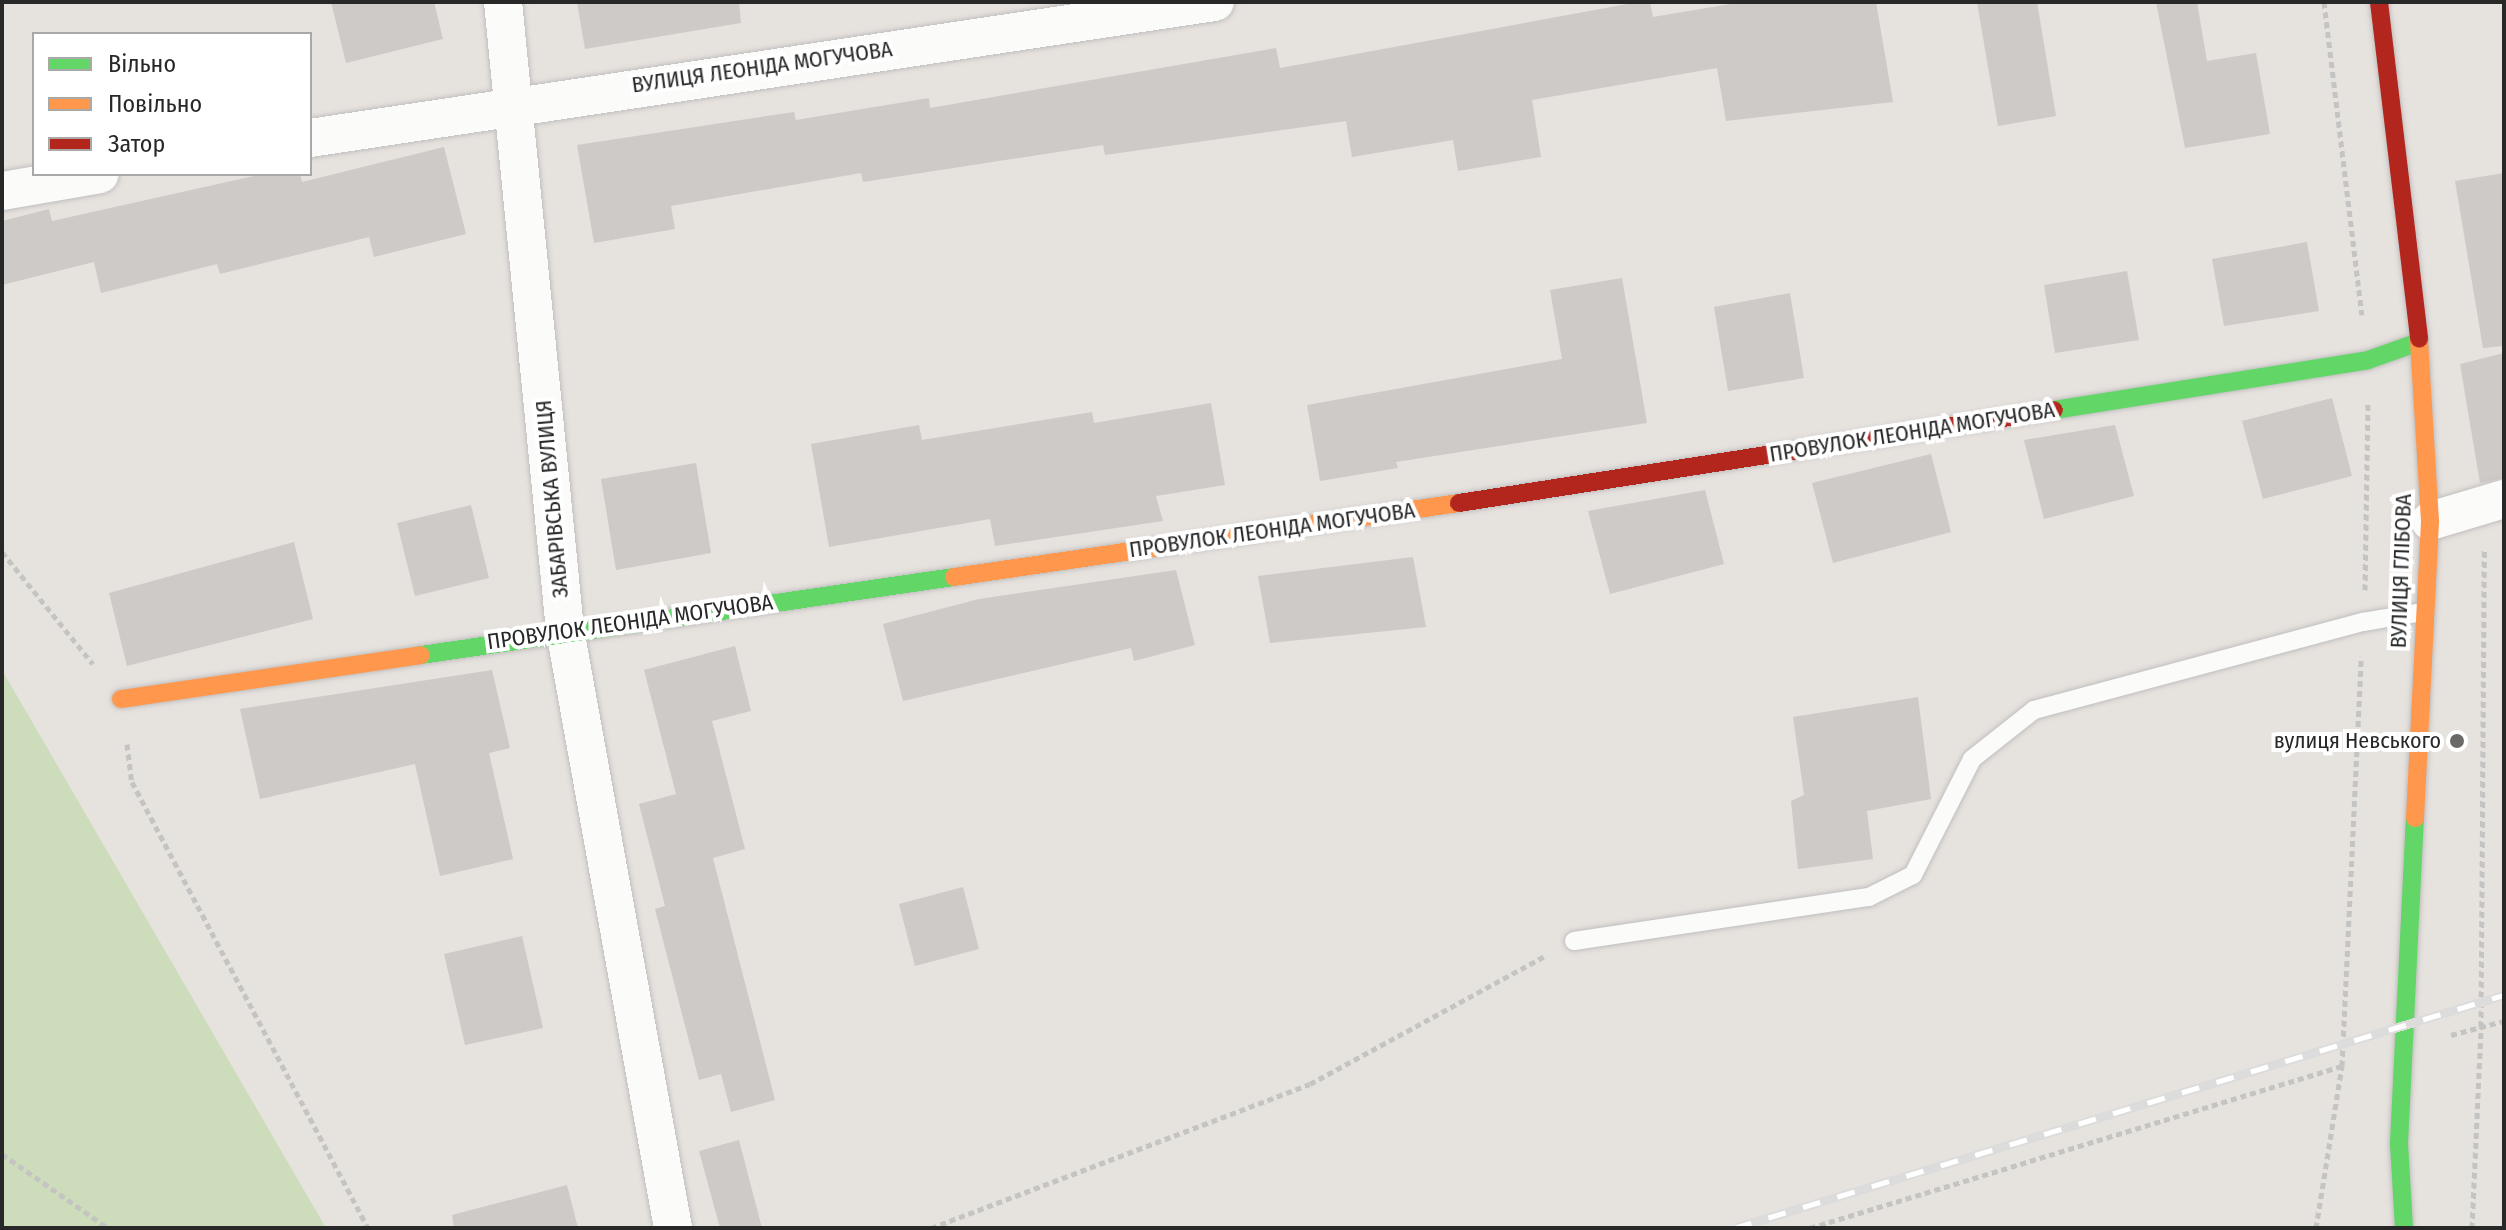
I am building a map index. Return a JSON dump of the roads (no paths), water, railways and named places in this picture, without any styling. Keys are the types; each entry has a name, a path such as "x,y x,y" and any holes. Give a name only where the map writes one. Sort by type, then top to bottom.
{"street":[{"name":"ЗАБАРІВСЬКА ВУЛИЦЯ","path":"503,2 565,630 673,1228"},
{"name":"ВУЛИЦЯ ЛЕОНІДА МОГУЧОВА","path":"312,138 515,102 1215,2"},
{"name":"ВУЛИЦЯ ГЛІБОВА","path":"2379,2 2419,342 2430,521 2423,612 2399,1143"},
{"path":"2,191 88,176"},
{"name":"ПРОВУЛОК ЛЕОНІДА МОГУЧОВА","path":"121,699 565,630 1467,502 2368,360 2419,342"},
{"path":"2430,521 2504,499"},
{"path":"2382,1228 2399,1143"},
{"path":"2399,1143 2404,1228"}],"lane":[{"path":"1574,941 1869,897 1913,875 1972,759 2034,710 2363,622 2423,612"}],"railway":[{"path":"1734,1228 2504,995"}],"place":[{"name":"вулиця Невського","path":"2457,741"}]}
